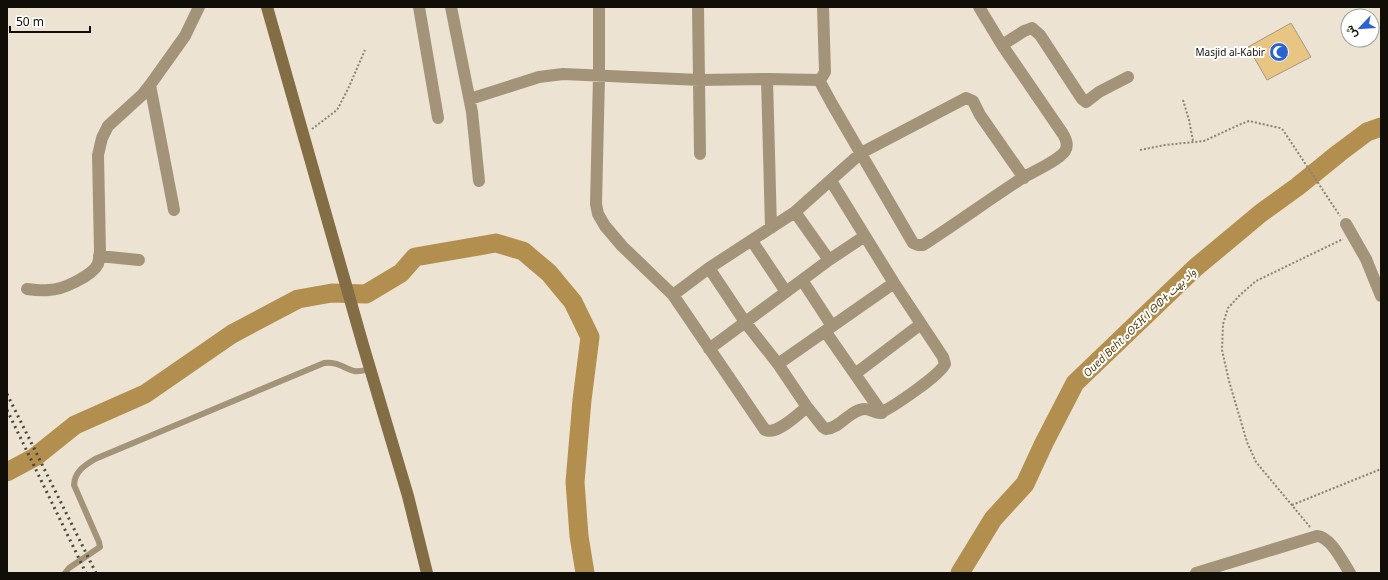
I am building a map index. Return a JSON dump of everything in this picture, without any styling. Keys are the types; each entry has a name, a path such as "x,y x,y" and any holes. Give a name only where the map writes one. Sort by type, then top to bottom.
{"street":[{"path":"27,289 51,290 86,277 93,271 98,263 98,155 102,138 108,126 142,95 185,36 199,7"},
{"path":"267,7 363,346 408,496 428,573"},
{"path":"419,7 438,118"},
{"path":"451,7 470,99 479,181"},
{"path":"599,7 596,204 598,214 605,226 622,246 673,295 764,430 777,430 808,408"},
{"path":"698,7 700,154"},
{"path":"819,80 824,72 823,7"},
{"path":"819,80 835,111 913,243 923,245 1066,150 1067,140 1002,45 979,7"},
{"path":"1002,45 1024,31 1032,28 1040,35 1082,99 1086,102 1099,92 1128,76"},
{"path":"470,99 539,77 563,74 700,80 819,80"},
{"path":"767,79 771,228"},
{"path":"150,84 174,210"},
{"path":"673,295 709,268 795,212 861,153 966,98 973,101 980,115 1024,178"},
{"path":"709,268 745,322 778,364 822,427 826,429 840,424 859,410 866,409 876,413 882,412 935,376 945,364 943,357 894,283 831,181"},
{"path":"795,212 829,260"},
{"path":"1346,224 1366,259 1381,296"},
{"path":"709,349 829,260 865,236"},
{"path":"752,241 786,292"},
{"path":"99,256 139,260"},
{"path":"802,280 828,329 855,374 882,412"},
{"path":"778,364 894,283"},
{"path":"855,374 921,324"},
{"path":"1196,573 1317,536 1322,537 1329,542 1350,573"}],"lane":[{"path":"65,573 69,568 100,547 74,485 74,478 82,467 102,456 329,362 340,364 357,371 370,369"}],"path":[{"path":"303,136 337,110 365,50"},
{"path":"1183,100 1193,141"},
{"path":"1140,150 1204,140 1249,121 1283,130 1346,224"},
{"path":"1317,536 1256,462 1247,442 1227,373 1222,350 1222,324 1228,308 1240,295 1256,282 1352,235"},
{"path":"1292,505 1381,469"}],"building":[{"name":"Masjid al-Kabir","path":"1291,23 1311,57 1267,80 1248,47"}],"waterway":[{"name":"Oued Beht ⴰⵙⵉⴼ ⵏ ⴱⵀⵜ واد بهت","path":"960,573 993,519 1025,484 1075,383 1195,268 1261,213 1297,187 1339,153 1367,132 1381,127"},
{"name":"Oued Beht ⴰⵙⵉⴼ ⵏ ⴱⵀⵜ واد بهت","path":"7,472 35,457 75,425 145,394 232,334 298,299 332,293 366,294 401,273 415,257 496,243 523,251 549,273 573,302 590,337 582,400 575,482 579,536 585,573"}],"railway":[{"path":"7,394 96,573"},
{"path":"7,410 86,573"}],"place":[{"name":"Masjid al-Kabir","path":"1279,52"}]}
